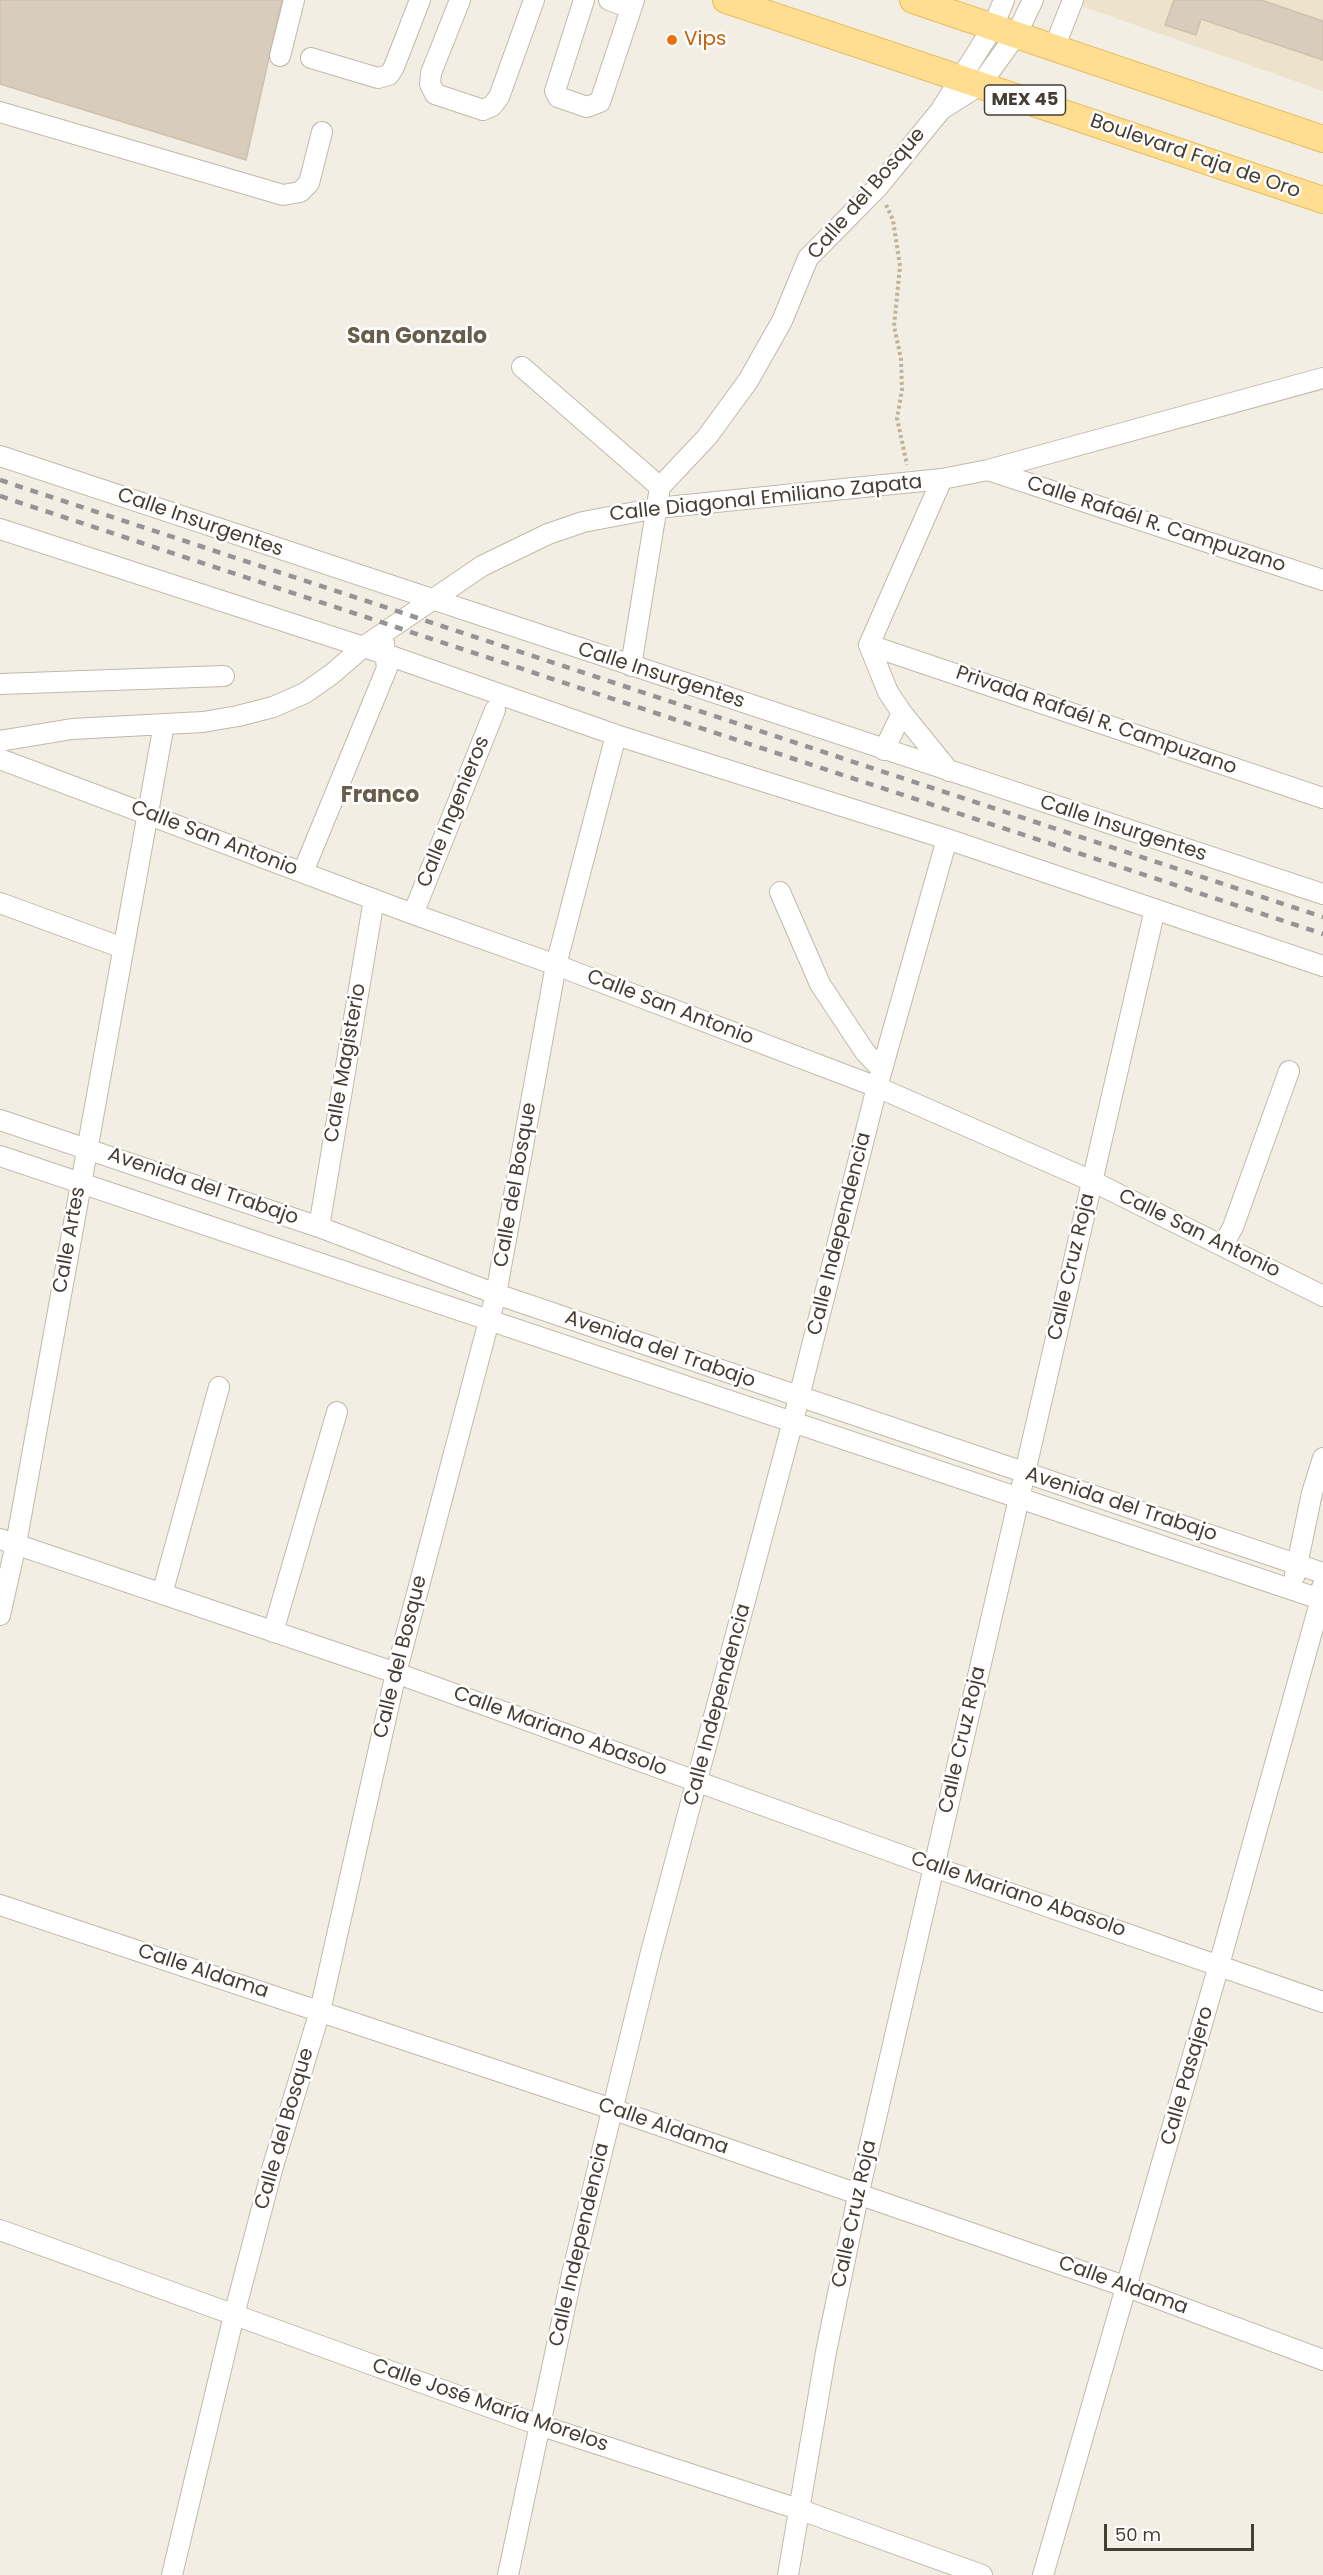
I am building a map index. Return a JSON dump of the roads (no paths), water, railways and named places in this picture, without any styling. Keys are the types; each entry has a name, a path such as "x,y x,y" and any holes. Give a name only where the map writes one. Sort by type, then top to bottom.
{"main road":[{"name":"Boulevard Faja de Oro","path":"726,0 1323,200"},
{"path":"913,0 1323,139"}],"street":[{"path":"280,56 294,0"},
{"path":"311,58 378,78 389,75 420,0"},
{"path":"460,0 431,73 430,84 435,94 483,110 492,106 499,97 534,0"},
{"path":"584,0 555,91 558,97 587,107 600,102 632,4 609,0"},
{"path":"1004,0 1004,31"},
{"path":"1004,31 1033,0"},
{"path":"1054,48 1073,0"},
{"name":"Calle del Bosque","path":"660,487 707,437 748,381 782,321 808,258 878,188 940,111 970,81 1004,31"},
{"path":"0,112 283,195 300,192 309,183 322,132"},
{"path":"522,367 660,487 631,666"},
{"name":"Calle Diagonal Emiliano Zapata","path":"0,741 72,729 203,722 273,707 305,693 332,674 363,647 482,566 548,534 601,518 657,508 942,479 988,470 1323,378"},
{"name":"Calle Insurgentes","path":"0,456 1323,894"},
{"name":"Calle Rafaél R. Campuzano","path":"988,470 1323,580"},
{"path":"942,479 869,645 888,692 949,771"},
{"path":"0,529 363,647 386,661 947,839 1323,966"},
{"path":"303,872 386,661 382,634"},
{"name":"Privada Rafaél R. Campuzano","path":"869,645 1323,798"},
{"path":"0,684 224,676"},
{"name":"Calle Ingenieros","path":"413,914 495,710"},
{"path":"884,750 902,713"},
{"name":"Calle Artes","path":"0,1615 8,1541 87,1148 164,724"},
{"name":"Calle del Bosque","path":"172,2575 234,2316 273,2166 320,2011 396,1673 496,1294 556,965 616,735"},
{"name":"Calle San Antonio","path":"0,759 413,914 880,1079 1223,1245 1323,1296"},
{"name":"Calle Independencia","path":"508,2575 538,2425 612,2109 793,1422 880,1079 947,839"},
{"path":"780,892 820,984 880,1079"},
{"name":"Calle Magisterio","path":"319,1227 374,899"},
{"path":"0,903 123,948"},
{"name":"Calle Cruz Roja","path":"788,2575 798,2510 858,2196 1155,909"},
{"path":"1223,1245 1233,1227 1289,1071"},
{"name":"Avenida del Trabajo","path":"0,1120 319,1227 496,1294 1323,1574"},
{"name":"Avenida del Trabajo","path":"0,1156 1322,1600"},
{"path":"162,1594 219,1387"},
{"path":"273,1632 337,1413"},
{"path":"1291,1589 1312,1493 1323,1458"},
{"name":"Calle Mariano Abasolo","path":"8,1541 396,1673 934,1867 1323,2002"},
{"name":"Calle Pasajero","path":"1043,2575 1322,1600 1323,1574"},
{"name":"Calle Aldama","path":"0,1905 612,2109 858,2196 1127,2287 1323,2360"},
{"name":"Calle José María Morelos","path":"0,2230 538,2425 798,2510 982,2575"}],"railway":[{"path":"0,480 1323,917"},
{"path":"0,496 1323,934"}],"place":[{"name":"Vips","path":"672,40"}],"district":[{"name":"San Gonzalo","path":"417,337"},
{"name":"Franco","path":"380,796"}]}
